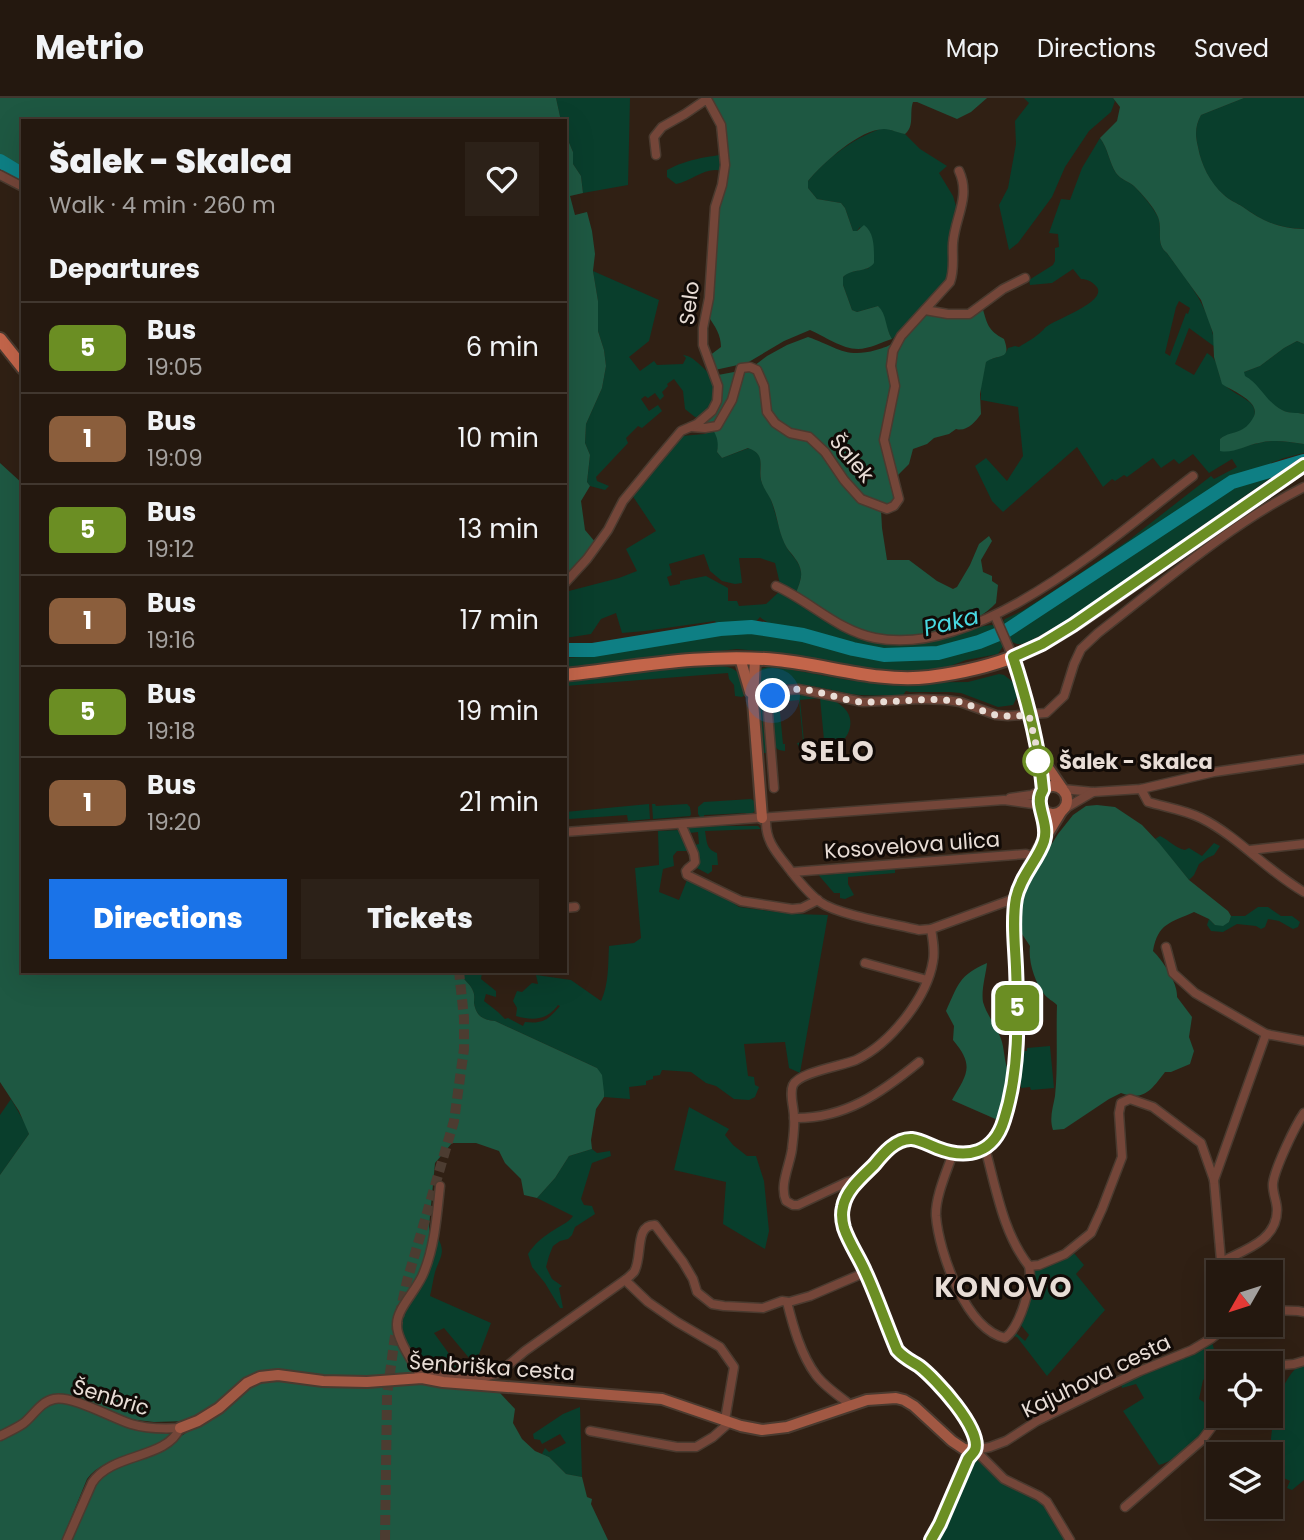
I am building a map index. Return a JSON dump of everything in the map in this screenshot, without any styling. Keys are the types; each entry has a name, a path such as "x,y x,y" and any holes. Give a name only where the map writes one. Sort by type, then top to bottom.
{"main road":[{"path":"0,339 21,365"},
{"path":"567,675 685,661 740,658 775,660 909,679 976,669 1042,644 1073,625 1304,464"}],"street":[{"name":"Selo","path":"567,581 608,530 623,500 681,431 712,411 717,401 718,386 703,345 703,328 709,298 715,207 725,165 721,125 707,99 662,127 654,137 656,155"},
{"name":"Šalek","path":"691,426 717,426 732,400 741,368 750,367 757,370 764,386 767,412 775,423 790,433 809,438 817,444 861,499 887,509 894,506 898,499 884,440 895,386 891,366 892,351 901,336 950,282 954,272 953,244 964,194 962,178 958,171"},
{"path":"0,175 21,186"},
{"path":"925,310 969,314 1003,289 1025,278"},
{"path":"776,586 837,623 872,638 909,640 945,635 995,616 1034,594 1193,476"},
{"path":"774,788 768,713 769,702 780,691 810,691 863,702 946,700 960,702 996,715 1046,713 1064,696 1081,649 1098,633 1236,527 1272,503 1304,487"},
{"path":"995,616 1013,657 1038,753 1043,790 1039,802 1044,817 1045,840"},
{"path":"740,658 752,701 764,818"},
{"path":"752,701 755,659"},
{"path":"931,1540 968,1459 975,1450 975,1438 962,1412 931,1376 904,1358 897,1350 866,1272 845,1231 842,1217 844,1200 887,1151 903,1140 911,1139 953,1153 970,1154 993,1142 1003,1123 1015,1073 1018,1037 1016,898 1023,879 1067,801 1065,793 1038,753"},
{"path":"1004,800 1036,794 1051,786 1093,792 1141,789 1213,772 1304,759"},
{"path":"1141,789 1148,802 1200,817 1250,850 1304,892"},
{"path":"567,832 1004,800 1032,804 1049,814 1058,814 1093,792"},
{"name":"Kosovelova ulica","path":"764,818 772,847 818,900 833,908 879,921 919,930 931,929"},
{"path":"681,824 695,862 687,869 687,874 741,901 792,909 802,908 818,900"},
{"path":"1250,850 1304,844"},
{"name":"Kosovelova ulica","path":"792,872 1026,854 1035,857"},
{"path":"859,1181 847,1182 798,1205 789,1204 784,1197 794,1118 793,1084 801,1076 855,1060 874,1048 905,1018 919,997 934,960 931,929 1016,898"},
{"path":"1166,947 1173,973 1195,993 1266,1034 1304,1041"},
{"path":"865,963 927,980"},
{"path":"1214,1180 1266,1034"},
{"path":"794,1118 820,1117 848,1109 890,1086 919,1062"},
{"path":"1029,1266 1039,1265 1065,1254 1091,1233 1122,1157 1119,1113 1121,1103 1130,1099 1153,1107 1201,1143 1214,1180 1221,1260"},
{"path":"1225,1260 1259,1243 1267,1237 1275,1224 1278,1212 1273,1184 1293,1131 1304,1113"},
{"path":"953,1153 940,1191 936,1214 946,1262 974,1316 996,1336 1005,1338 1011,1334 1026,1300 1031,1274 1011,1237 985,1148"},
{"path":"440,1186 434,1231 424,1273 414,1293 400,1311 397,1324 398,1334 422,1378 439,1374 463,1379 499,1373 635,1271 641,1232 650,1224 655,1225 683,1262 693,1279 696,1292 712,1304 762,1308 810,1296 866,1272"},
{"path":"590,1431 677,1447 696,1447 713,1437 728,1421 734,1367 727,1356 720,1347 648,1302 625,1280"},
{"path":"787,1302 802,1350 817,1377 851,1405"},
{"path":"1283,1310 1304,1312"},
{"name":"Kajuhova cesta","path":"975,1450 1006,1441 1037,1421 1140,1371 1192,1350 1213,1337"},
{"path":"1283,1365 1304,1361"},
{"name":"Šenbriška cesta","path":"180,1428 198,1422 219,1408 247,1383 260,1377 278,1375 323,1381 367,1382 422,1378 662,1399 762,1430 787,1427 867,1400 904,1400 952,1441 964,1449 975,1450"},
{"name":"Šenbric","path":"0,1436 26,1422 44,1404 55,1399 86,1406 129,1424 147,1428 180,1428 171,1441 159,1448 106,1468 97,1475 67,1540"},
{"path":"1125,1507 1202,1440 1211,1428"},
{"path":"975,1450 1004,1479 1047,1502 1070,1540"}],"green space":[{"path":"0,98 556,98 561,119 21,119 21,168 0,155"},
{"path":"556,98 630,98 628,185 583,193 581,176 573,164 573,152 567,138 567,119 561,119"},
{"path":"707,98 987,98 971,112 957,119 913,102 910,127 905,134 884,129 874,130 853,141 832,157 808,181 808,188 817,199 841,203 853,231 864,225 868,228 873,242 874,263 847,274 843,277 843,285 852,310 857,312 878,306 892,339 858,349 839,345 810,330 784,341 747,363 715,370 709,356 721,347 721,343 708,316 717,206 725,182 719,132 704,101"},
{"path":"1024,98 1113,98 1115,101 1111,112 1089,131 1065,167 1052,197 1018,243 1009,250 999,205 1008,188 1016,144 1015,121 1029,103"},
{"path":"1113,98 1244,98 1201,115 1197,127 1197,143 1207,173 1226,197 1272,223 1287,228 1304,229 1304,344 1297,341 1260,366 1244,372 1276,407 1287,412 1304,414 1304,444 1270,441 1220,451 1220,439 1246,426 1253,418 1254,407 1222,384 1214,357 1213,333 1201,300 1163,249 1158,217 1154,209 1134,186 1120,177 1114,169 1100,138 1117,121 1120,107"},
{"path":"1244,98 1304,98 1304,229 1286,227 1258,217 1219,190 1204,167 1196,135 1201,115"},
{"path":"880,129 905,134 920,149 947,166 939,173 956,206 961,206 950,277 892,339 878,306 857,312 852,310 843,285 843,277 847,273 869,268 860,227 853,231 841,203 817,199 808,188 808,181 831,158 859,138"},
{"path":"567,138 573,152 573,164 581,176 583,193 570,196 575,215 587,212 592,231 598,331 606,366 602,388 586,424 585,443 590,455 587,482 590,486 581,501 585,530 596,543 580,564 567,574"},
{"path":"1100,138 1116,173 1134,186 1156,213 1163,249 1204,308 1215,347 1189,328 1175,364 1194,375 1207,353 1215,360 1225,385 1248,401 1254,409 1254,417 1249,425 1220,439 1221,451 1276,441 1304,444 1304,453 1235,477 1027,615 1003,628 1001,624 1005,619 1022,611 1129,540 1211,476 1214,479 1237,467 1232,459 1209,473 1193,454 1179,464 1174,459 1161,468 1153,458 1127,477 1124,475 1115,481 1112,479 1103,487 1077,447 1003,512 992,501 975,466 986,458 1007,481 1023,456 1018,407 981,400 986,361 1002,356 1008,348 1019,347 1045,327 1089,303 1098,292 1094,284 1081,279 1073,269 1052,283 1030,285 1029,280 1055,261 1055,248 1059,247 1058,234 1049,233 1061,199 1070,200 1082,168","holes":["1179,301 1190,308 1188,314 1186,313 1170,356 1165,353 1176,307"]},
{"path":"723,153 722,171 705,172 676,184 667,177 667,170 675,166"},
{"path":"593,271 659,300 649,341 629,357 640,371 654,361 657,365 683,364 685,355 708,373 715,388 712,408 701,417 695,417 685,409 683,391 674,379 667,384 660,400 655,393 641,399 649,411 658,405 662,411 642,428 638,426 626,438 628,443 596,477 597,481 609,486 605,490 590,486 587,482 590,455 585,443 586,424 602,388 606,366 598,331 598,301"},
{"path":"982,306 988,326 1004,339 1006,351 1005,354 986,362 980,394 981,414 967,428 956,429 913,449 909,464 895,478 896,502 881,510 887,560 909,560 937,581 953,589 957,587 970,565 979,544 989,536 992,541 981,560 983,572 992,576 992,581 998,585 996,603 966,623 928,635 887,636 852,628 796,593 801,577 800,568 787,548 771,500 763,486 758,454 748,448 722,458 717,452 716,436 706,420 713,414 718,375 750,369 767,356 808,337 848,352 876,350 894,343 924,315 957,316"},
{"path":"1297,341 1304,344 1304,414 1289,413 1276,407 1244,376 1244,372 1260,366"},
{"path":"714,430 719,442 717,452 722,458 749,448 758,454 761,480 771,500 784,542 799,565 800,583 796,593 780,584 775,563 760,558 739,558 742,583 722,581 710,571 704,554 669,564 672,575 667,577 670,586 680,584 680,581 706,576 728,588 728,601 737,601 739,606 766,604 780,591 873,640 910,643 946,638 983,626 996,625 999,629 947,647 893,652 857,647 856,643 779,626 760,617 753,625 718,626 715,621 622,633 616,613 601,619 591,634 567,638 567,591 637,571 626,549 656,531 632,495 682,436"},
{"path":"0,463 21,482 21,973 460,973 472,988 476,1011 481,1016 597,1068 602,1075 604,1097 596,1109 592,1149 569,1156 555,1178 537,1198 524,1195 521,1179 505,1163 499,1151 476,1143 452,1143 435,1163 429,1227 431,1242 421,1272 394,1314 394,1328 418,1375 368,1380 264,1373 213,1409 187,1421 154,1422 120,1418 82,1400 67,1395 55,1396 36,1407 14,1427 0,1431 0,1175 29,1134 19,1111 0,1082"},
{"path":"1282,470 1044,635 1017,644 1010,641 1006,635 1106,571 1199,505 1234,485"},
{"path":"748,631 783,636 851,653 901,659 946,654 1002,637 1005,643 998,654 966,660 937,671 902,673 857,669 780,653 737,649 567,668 567,658 594,656 695,636"},
{"path":"772,666 848,680 885,683 968,682 999,674 1013,682 1017,697 1013,705 998,707 961,693 906,691 903,695 865,695 797,684 785,685 774,688 764,700 763,722 767,753 763,753 758,678 760,669"},
{"path":"728,667 736,671 741,678 746,694 742,697 735,696 734,685 728,673 567,686 567,679 670,668"},
{"path":"797,692 828,698 844,708 850,725 843,741 837,746 823,747 818,741 824,740 820,698 800,700 804,742 810,742 810,745 806,749 800,749 797,743 803,742 799,700 779,702 785,751 777,749 772,737 772,703 781,696"},
{"path":"751,799 757,806 755,811 747,816 746,813 704,815 704,818 698,814 698,807 704,802"},
{"path":"649,804 650,819 628,821 627,815 569,819 567,826 567,812"},
{"path":"652,804 687,804 691,814 653,819"},
{"path":"1086,806 1115,807 1142,825 1189,880 1231,916 1229,922 1223,926 1215,925 1194,912 1166,925 1155,942 1153,951 1169,972 1177,997 1192,1017 1189,1037 1194,1051 1190,1064 1165,1072 1142,1095 1121,1093 1064,1129 1053,1130 1051,1117 1056,1085 1057,1005 1044,994 1035,978 1030,946 1022,934 1021,914 1029,880 1058,834 1073,815"},
{"path":"758,826 761,829 705,831 709,847 717,853 718,865 712,865 712,871 708,874 695,867 693,847 699,844 698,832 689,833 685,828"},
{"path":"680,830 690,851 677,851 673,856 674,866 663,869 659,892 679,900 687,880 739,907 793,914 828,915 800,1073 789,1068 785,1042 744,1044 748,1076 754,1077 755,1085 759,1087 755,1097 749,1100 734,1099 691,1072 662,1070 660,1075 646,1081 646,1085 629,1087 630,1099 604,1097 597,1068 481,1016 476,1011 472,988 460,973 482,973 481,979 496,991 496,997 486,994 484,1001 505,1019 523,1026 525,1022 545,1020 560,1006 540,1018 516,1016 517,1008 513,1001 517,991 522,992 532,983 538,984 536,975 571,980 601,1001 607,981 609,946 634,943 641,938 635,868 659,865 658,831"},
{"path":"1160,836 1178,848 1189,848 1202,856 1214,843 1220,846 1214,855 1199,864 1189,880 1155,839"},
{"path":"895,869 895,873 848,877 848,884 854,895 845,899 840,898 840,893 834,893 816,872 823,872 823,875"},
{"path":"1258,907 1268,907 1281,916 1292,916 1300,922 1298,927 1293,929 1279,921 1268,919 1265,927 1261,929 1237,924 1223,932 1211,931 1207,925 1209,919 1215,925 1229,922 1231,916 1245,916"},
{"path":"987,963 983,1002 1000,1037 1011,1074 1000,1121 952,1100 965,1076 966,1064 953,1040 954,1026 946,1011 965,977"},
{"path":"1050,1046 1054,1088 1021,1088 1018,1051"},
{"path":"11,1099 29,1134 0,1175 0,1115"},
{"path":"689,1107 729,1129 725,1135 733,1145 747,1156 756,1156 764,1181 769,1231 765,1249 723,1224 726,1182 674,1170"},
{"path":"592,1149 597,1153 610,1151 611,1156 592,1163 581,1199 584,1205 592,1206 595,1214 575,1227 568,1239 553,1246 546,1267 552,1279 562,1286 559,1288 563,1308 560,1308 532,1267 528,1254 540,1240 573,1216 537,1198 555,1178 569,1156"},
{"path":"438,1238 442,1251 430,1296 491,1323 475,1365 444,1328 434,1333 465,1376 450,1375 437,1370 427,1375 401,1335 400,1324 404,1310 414,1299 426,1276"},
{"path":"1073,1252 1084,1265 1076,1274 1105,1310 1047,1376 1017,1337 1013,1336 1016,1333 1025,1341 1029,1335 1020,1324 1029,1301 1035,1271"},
{"path":"1212,1342 1214,1351 1206,1351 1206,1378 1203,1380 1199,1399 1206,1404 1206,1428 1183,1452 1159,1465 1123,1411 1144,1398 1136,1384 1122,1388 1121,1384"},
{"path":"1304,1362 1304,1480 1292,1490 1287,1488 1290,1481 1283,1478 1283,1442 1271,1442 1272,1428 1283,1428 1283,1389 1293,1371"},
{"path":"276,1378 432,1382 452,1388 500,1393 515,1409 513,1423 522,1439 535,1451 549,1457 566,1474 582,1477 587,1497 592,1499 591,1504 608,1540 70,1540 97,1479 103,1472 160,1450 216,1413 249,1386"},
{"path":"48,1405 78,1405 116,1423 170,1434 151,1447 116,1459 95,1470 87,1479 62,1540 0,1540 0,1438"},
{"path":"580,1407 582,1477 566,1474 549,1457 542,1454 545,1448 549,1452 566,1443 560,1434 542,1444 540,1440 534,1439 533,1434 563,1414"},
{"path":"978,1457 1044,1503 1068,1540 935,1540 974,1458"}],"waterway":[{"name":"Paka","path":"0,161 21,174"},
{"name":"Paka","path":"567,650 593,650 720,629 751,627 803,635 884,655 938,653 979,642 1006,631 1232,482 1304,461"}],"tunnel":[{"path":"385,1540 387,1395 395,1336 407,1281 454,1121 464,1049 459,973"}],"bus line":[{"name":"5","path":"931,1540 968,1459 975,1450 975,1438 962,1412 931,1376 904,1358 897,1350 866,1272 845,1231 842,1209 848,1193 896,1144 911,1139 953,1153 977,1152 993,1142 1009,1105 1018,1037 1016,898 1019,887 1045,840 1044,817 1039,802 1043,790 1038,753 1013,657 1042,644 1073,625 1304,465"}],"place":[{"name":"Šalek - Skalca","path":"1038,761"}],"district":[{"name":"SELO","path":"838,751"},
{"name":"KONOVO","path":"1004,1287"}],"route":[{"path":"773,696 780,691 798,689 863,702 946,700 960,702 996,715 1029,715 1038,753 1038,765 1038,761"}]}
